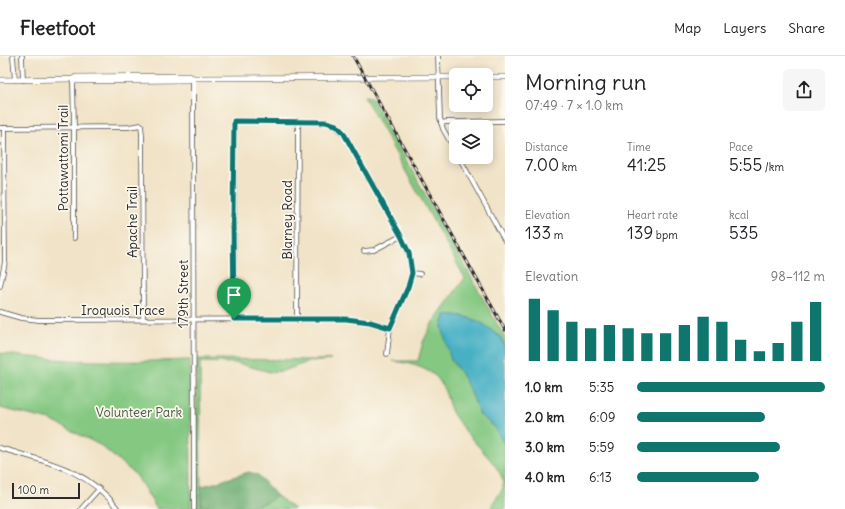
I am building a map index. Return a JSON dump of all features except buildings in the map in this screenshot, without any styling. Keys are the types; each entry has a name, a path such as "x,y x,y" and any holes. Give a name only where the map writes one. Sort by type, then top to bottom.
{"street":[{"path":"13,56 15,80"},
{"path":"23,56 23,80"},
{"path":"438,56 439,112 441,123 449,138"},
{"path":"0,80 72,79 76,77 189,76 192,78 449,77"},
{"path":"493,77 505,77"},
{"name":"179th Street","path":"192,78 194,509"},
{"name":"Pottawattomi Trail","path":"72,79 74,127 74,238"},
{"path":"234,319 234,121 326,122 336,125 343,132 409,253 412,273 408,287 390,328 387,354"},
{"name":"Blarney Road","path":"297,319 298,121"},
{"path":"441,123 505,121"},
{"name":"Apache Trail","path":"74,127 141,126 143,320"},
{"path":"0,286 5,262 2,128 74,127"},
{"path":"463,164 505,241"},
{"path":"364,251 374,250 401,236"},
{"path":"412,273 420,274"},
{"name":"Iroquois Trace","path":"0,312 32,320 346,319 370,322 390,328"},
{"path":"0,448 57,464 83,476 99,489 118,509"},
{"path":"81,509 99,489"}],"green space":[{"path":"364,96 371,97 505,338 505,346 501,337 481,323 461,316 445,315 451,360 461,373 471,392 480,415 494,426 505,445 505,509 491,509 502,490 503,482 501,476 492,462 455,417 451,410 443,386 437,378 420,367 393,361 418,361 423,342 433,322 465,278"},
{"name":"Volunteer Park","path":"0,353 47,359 71,360 190,360 191,509 157,509 136,475 100,445 50,420 0,408"},
{"path":"196,359 331,360 308,362 283,371 270,372 237,363 200,362 201,506 269,501 276,495 294,509 197,509"},
{"path":"249,472 258,475 276,495 270,501 255,506 245,507 216,508 201,506 201,486"}],"water":[{"path":"445,315 456,315 471,319 486,326 501,337 504,346 503,359 505,364 505,445 494,426 480,415 471,392 461,373 451,360 442,327"}],"railway":[{"path":"353,56 505,330"}],"route":[{"path":"234,121 329,122 336,125 346,136 409,253 412,273 408,287 390,328 370,322 346,319 234,319 234,121"}]}
